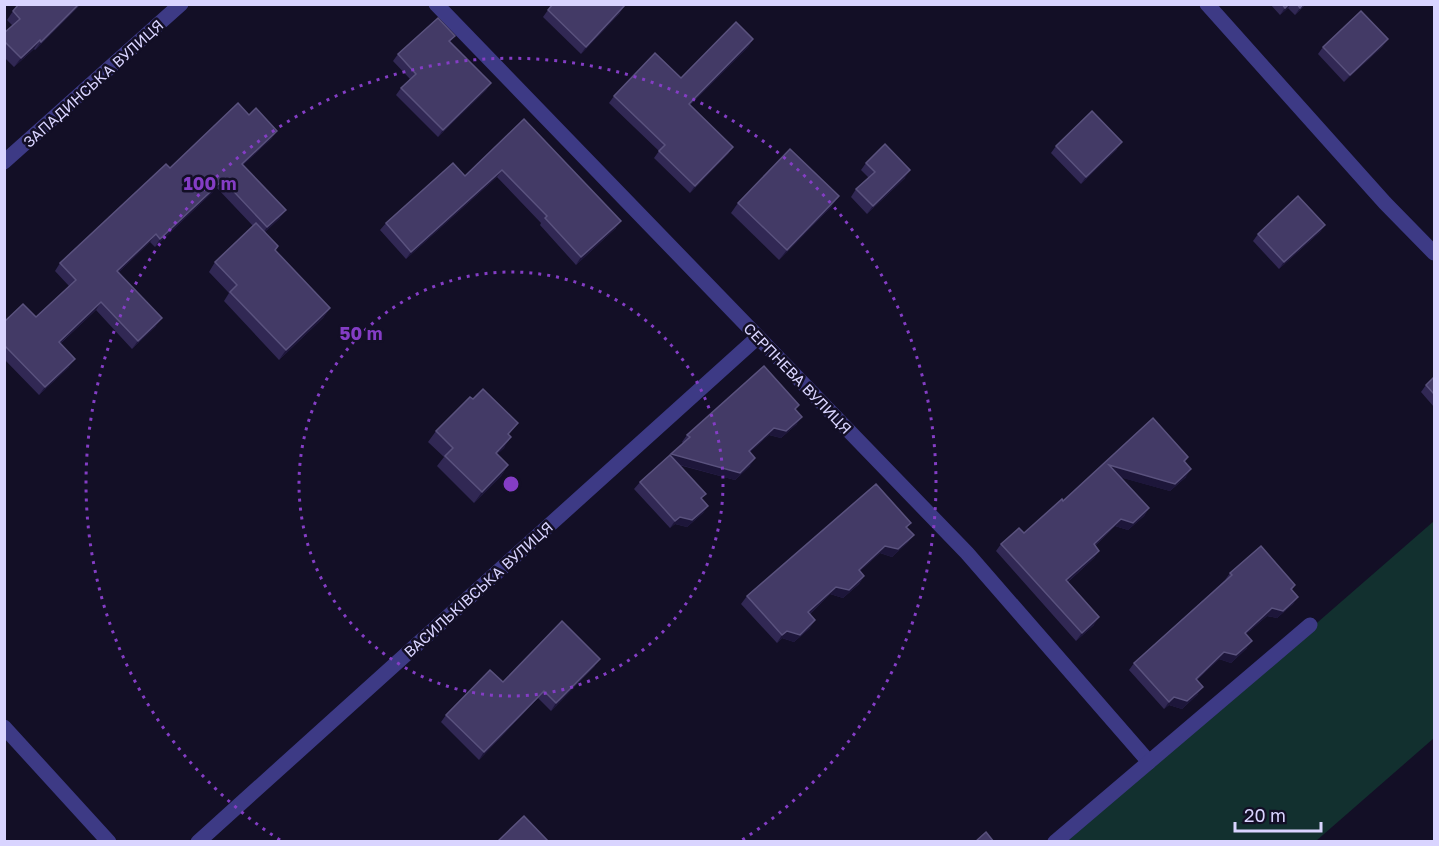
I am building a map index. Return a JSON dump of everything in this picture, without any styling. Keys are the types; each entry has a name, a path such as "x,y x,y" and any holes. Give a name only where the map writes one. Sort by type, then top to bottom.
{"street":[{"name":"ЗАПАДИНСЬКА ВУЛИЦЯ","path":"4,162 181,4"},
{"name":"СЕРПНЕВА ВУЛИЦЯ","path":"436,4 967,553 1149,762"},
{"path":"1207,4 1384,203 1434,253"},
{"name":"ВАСИЛЬКІВСЬКА ВУЛИЦЯ","path":"198,842 758,337"},
{"path":"1055,842 1310,625"},
{"path":"4,727 109,842"}],"green space":[{"path":"1434,521 1434,738 1316,841 1065,842"}],"building":[{"path":"19,4 79,4 41,42 40,40 21,58 4,41 4,33 20,19 13,11"},
{"path":"553,4 625,5 586,47 548,10"},
{"path":"1361,11 1388,39 1350,75 1323,47"},
{"path":"438,18 455,36 449,41 491,83 443,130 401,88 416,74 398,54"},
{"path":"736,22 753,39 689,104 733,147 695,186 659,151 665,145 614,96 655,53 681,78"},
{"path":"238,103 249,115 256,108 277,131 242,164 286,210 267,227 223,180 160,239 156,234 117,271 162,318 138,341 101,302 59,342 75,359 45,387 4,345 4,322 23,304 36,317 76,280 60,263 166,164 170,168"},
{"path":"1092,111 1122,142 1086,177 1056,146"},
{"path":"524,119 621,221 581,257 545,218 547,216 502,170 411,252 386,223 453,163 465,176"},
{"path":"885,144 910,170 873,206 856,189 875,172 866,163"},
{"path":"790,149 839,196 787,250 738,203"},
{"path":"1298,196 1325,225 1284,262 1258,234"},
{"path":"256,223 278,246 275,250 330,308 286,350 230,292 237,285 215,262"},
{"path":"764,366 799,405 795,409 802,417 786,431 774,428 749,451 755,458 740,473 671,454 690,437 687,435"},
{"path":"1434,377 1434,394 1426,385"},
{"path":"483,389 518,423 508,434 511,437 496,453 508,465 482,492 445,456 453,448 436,431 470,397 473,399"},
{"path":"1153,418 1188,457 1184,461 1191,469 1175,484 1109,465 1149,508 1133,523 1121,519 1094,544 1099,551 1066,580 1099,617 1082,633 1001,544 1019,528 1024,533 1062,499 1063,501"},
{"path":"670,455 706,494 701,498 708,506 692,520 680,517 675,521 640,482"},
{"path":"876,484 911,523 906,527 914,535 898,549 885,546 859,570 864,576 849,590 836,587 808,612 815,620 800,635 787,631 782,635 747,596"},
{"path":"1261,546 1295,585 1291,589 1298,597 1283,611 1272,608 1245,633 1252,641 1236,655 1224,652 1196,679 1203,687 1187,701 1174,697 1169,702 1134,663"},
{"path":"562,621 600,659 556,703 544,691 484,752 446,715 490,670 503,682"},
{"path":"524,816 549,842 497,842"},
{"path":"986,832 994,842 975,842"}]}
